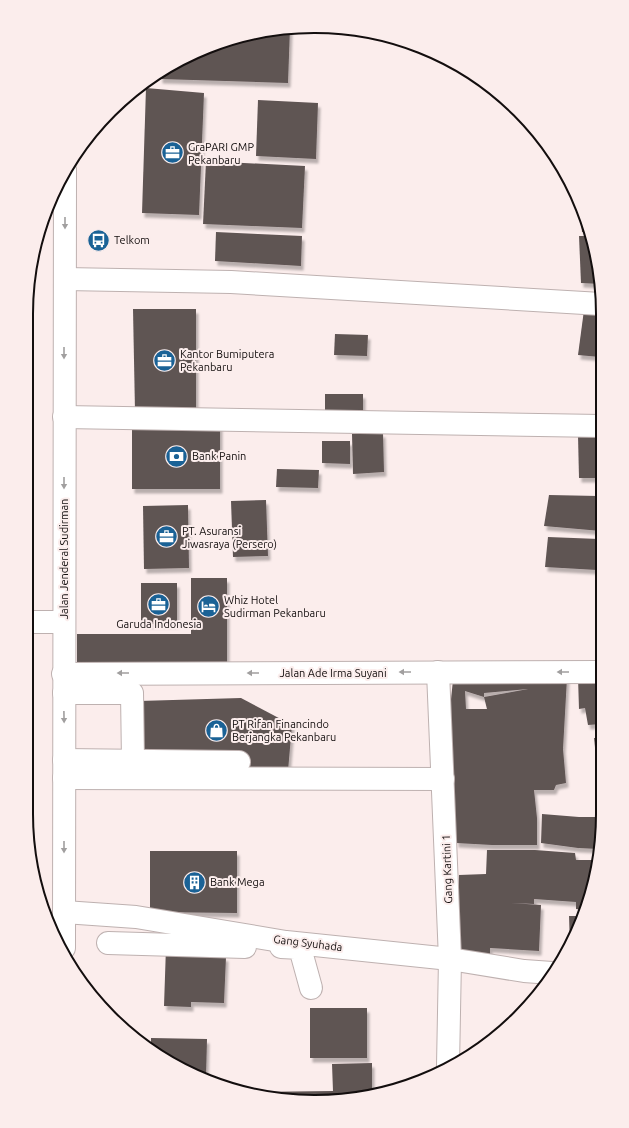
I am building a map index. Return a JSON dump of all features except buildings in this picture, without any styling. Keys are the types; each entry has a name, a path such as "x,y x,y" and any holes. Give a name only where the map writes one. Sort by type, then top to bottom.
{"street":[{"name":"Jalan Jenderal Sudirman","path":"64,942 63,622 65,185"},
{"path":"65,279 231,282 595,304"},
{"path":"64,417 596,426"},
{"path":"33,622 63,622"},
{"name":"Jalan Ade Irma Suyani","path":"64,683 438,672 596,672"},
{"name":"Gang Kartini 1","path":"438,672 450,959 448,1061"},
{"path":"64,683 132,693 133,761"},
{"path":"64,769 133,761 239,762"},
{"path":"64,769 443,779"},
{"name":"Gang Syuhada","path":"64,912 136,917 286,942 450,959 524,971 547,973"},
{"path":"108,943 300,948 311,988"}],"place":[{"name":"GraPARI GMP Pekanbaru","path":"173,153"},
{"name":"Telkom","path":"99,240"},
{"name":"Kantor Bumiputera Pekanbaru","path":"165,360"},
{"name":"Bank Panin","path":"176,456"},
{"name":"PT. Asuransi Jiwasraya (Persero)","path":"166,537"},
{"name":"Garuda Indonesia","path":"159,604"},
{"name":"Whiz Hotel Sudirman Pekanbaru","path":"209,606"},
{"name":"PT Rifan Financindo Berjangka Pekanbaru","path":"216,730"},
{"name":"Bank Mega","path":"194,882"}]}
